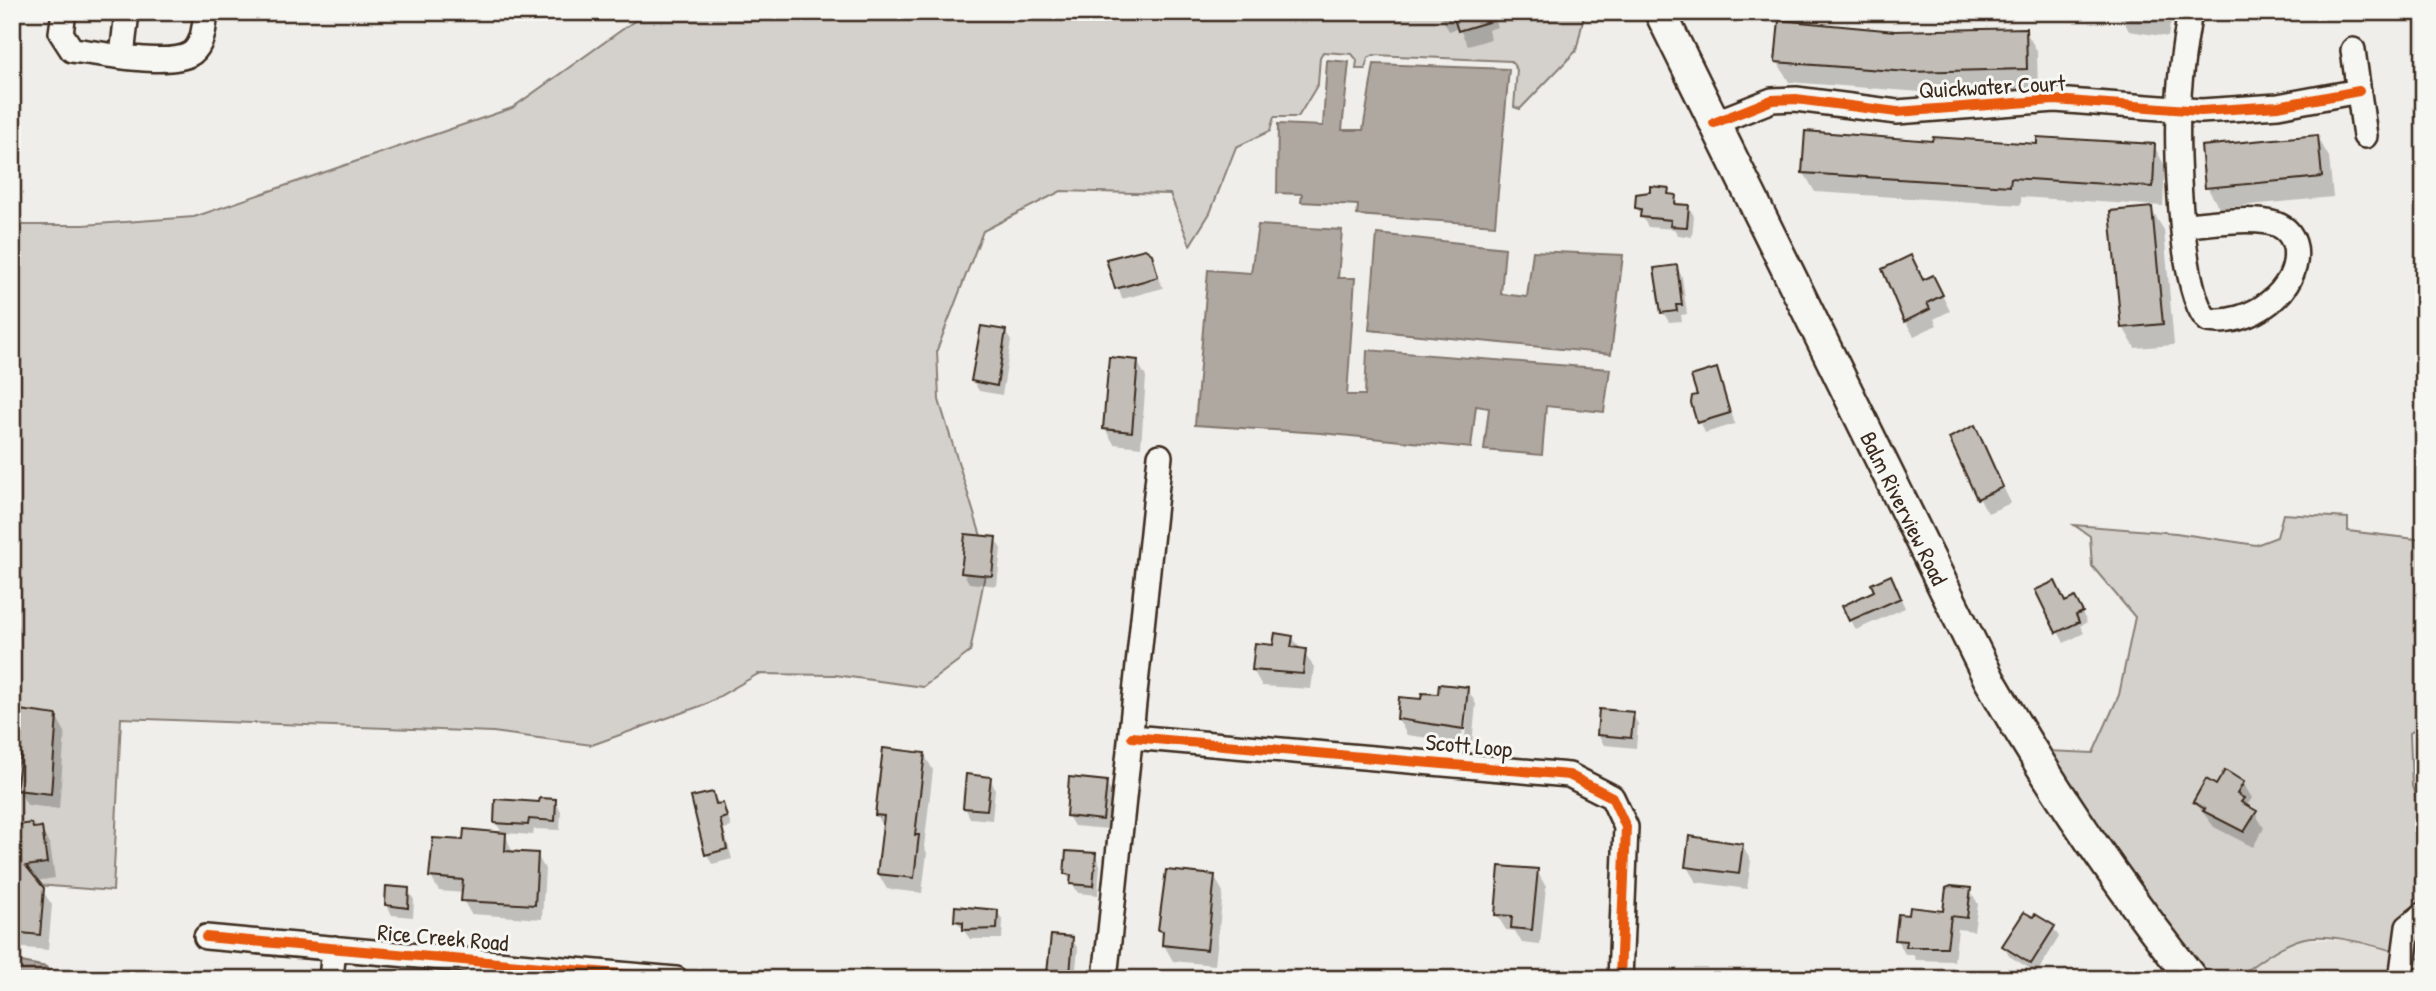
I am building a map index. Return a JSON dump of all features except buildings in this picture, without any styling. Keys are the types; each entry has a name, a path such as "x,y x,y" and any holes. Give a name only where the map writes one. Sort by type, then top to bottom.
{"main road":[{"name":"Balm Riverview Road","path":"1660,12 1989,680 2022,737 2129,899 2192,979"}],"street":[{"path":"64,12 61,33 72,50 176,60 193,52 203,38 205,12"},
{"path":"122,56 127,12"},
{"path":"2183,225 2264,221 2282,226 2289,233 2295,251 2293,273 2288,286 2271,300 2233,320 2207,320 2200,314 2194,297 2183,225 2178,110 2190,12"},
{"path":"2353,50 2365,136"},
{"name":"Quickwater Court","path":"1714,123 1772,100 1796,99 1897,112 2055,100 2178,110 2250,109 2359,91"},
{"path":"1105,979 1160,456"},
{"name":"Scott Loop","path":"1132,737 1569,775 1612,797 1626,827 1620,979"},
{"path":"2401,979 2408,927 2424,914"},
{"name":"Rice Creek Road","path":"206,937 676,979"},
{"path":"331,979 334,948"}],"shaded area":[{"path":"647,12 1585,12 1576,51 1520,109 1514,107 1517,70 1511,61 1374,55 1368,58 1365,69 1356,69 1357,60 1352,54 1323,52 1320,57 1318,84 1298,117 1274,117 1270,131 1236,147 1210,213 1190,245 1170,194 1061,191 983,231 937,350 939,400 988,559 970,652 923,687 835,675 758,674 706,704 592,745 493,732 121,718 113,891 12,883 12,225 83,225 194,217 512,108"},
{"path":"1327,60 1349,62 1342,130 1363,130 1374,64 1509,69 1495,225 1357,215 1358,205 1301,202 1302,194 1277,193 1278,124 1323,126"},
{"path":"1258,225 1342,230 1338,278 1355,278 1347,395 1365,395 1367,350 1610,369 1604,412 1546,406 1542,455 1484,450 1489,408 1476,406 1471,448 1321,433 1195,425 1208,270 1251,273"},
{"path":"1377,234 1505,248 1501,294 1527,297 1533,251 1623,255 1611,354 1369,330"},
{"path":"2283,514 2348,518 2348,531 2424,540 2424,724 2410,733 2412,786 2424,821 2415,881 2424,882 2424,960 2345,939 2314,937 2284,946 2236,979 2205,979 2136,892 2049,751 2093,753 2119,695 2135,617 2092,566 2090,536 2074,525 2176,533 2256,545 2277,537"},
{"path":"2302,939 2348,940 2424,960 2424,979 2236,979 2254,963"},
{"path":"12,960 46,967 55,979 12,979"}],"cycle path":[{"path":"1714,123 1772,100 1796,99 1897,112 2055,100 2201,111 2278,106 2359,91"},
{"path":"1132,737 1569,775 1612,797 1626,827 1620,979"},
{"path":"206,937 676,979"}]}
